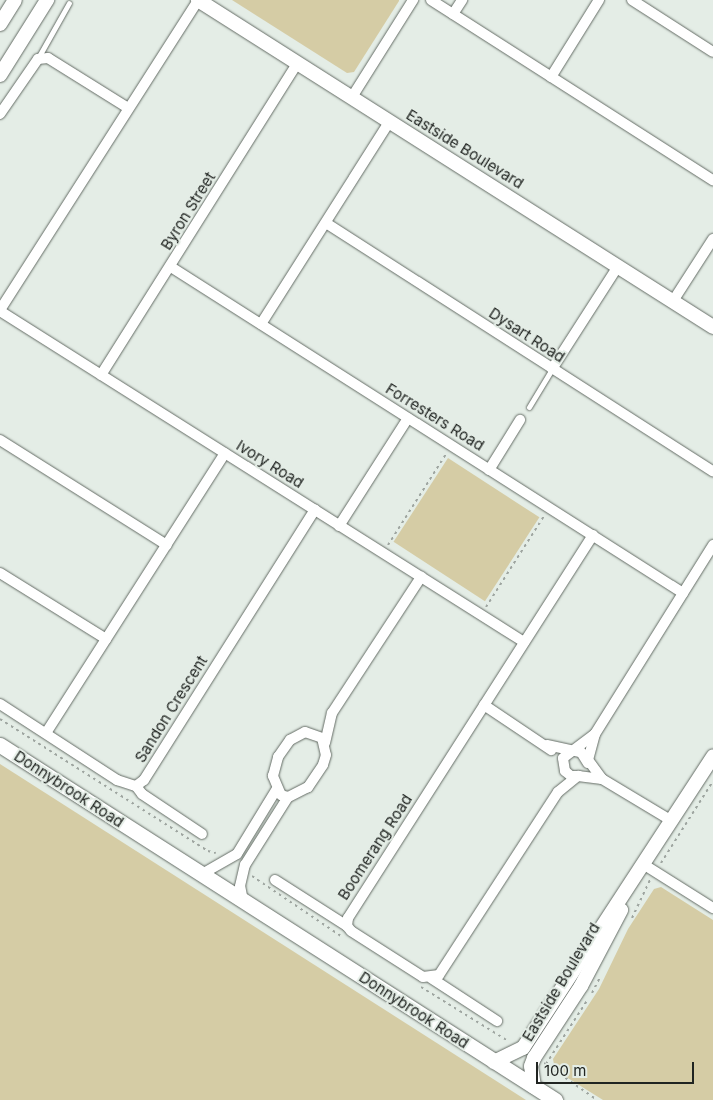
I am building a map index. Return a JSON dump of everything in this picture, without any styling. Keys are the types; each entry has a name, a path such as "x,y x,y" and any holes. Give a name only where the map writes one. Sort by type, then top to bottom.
{"main road":[{"name":"Donnybrook Road","path":"0,745 555,1100"},
{"name":"Donnybrook Road","path":"163,850 178,868 252,915 273,920"}],"street":[{"path":"0,24 15,0"},
{"path":"0,75 47,0"},
{"path":"0,310 198,0"},
{"name":"Eastside Boulevard","path":"198,0 713,327"},
{"path":"352,97 413,0"},
{"path":"431,0 713,180"},
{"path":"453,14 462,0"},
{"path":"551,77 599,0"},
{"path":"632,0 713,52"},
{"path":"0,114 38,59 48,58 128,108"},
{"name":"Byron Street","path":"102,375 298,62"},
{"path":"261,324 390,121"},
{"name":"Dysart Road","path":"326,223 713,471"},
{"path":"673,301 713,239"},
{"path":"552,369 618,266"},
{"name":"Forresters Road","path":"171,267 683,593"},
{"name":"Ivory Road","path":"0,310 524,642"},
{"path":"339,526 408,418"},
{"path":"489,470 520,420"},
{"path":"0,440 167,544"},
{"path":"46,733 225,453"},
{"name":"Sandon Crescent","path":"136,786 144,780 315,510"},
{"name":"Boomerang Road","path":"348,926 348,918 593,536"},
{"path":"431,978 439,975 558,792 586,770 595,734 713,545"},
{"path":"0,573 106,640"},
{"path":"243,900 240,886 244,870 288,797 314,781 323,765 325,743 332,713 421,577"},
{"path":"0,704 117,780 136,786 142,794 202,834"},
{"path":"484,705 547,745 581,752 602,779 672,821"},
{"path":"202,874 229,861 237,854 276,790 273,776 278,757 290,740 332,713"},
{"path":"305,732 317,734 325,743"},
{"path":"558,792 565,755 595,734"},
{"path":"547,745 568,774 602,779"},
{"name":"Eastside Boulevard","path":"494,1062 516,1054 523,1048 713,756"},
{"path":"276,790 288,797"},
{"path":"641,866 713,908"},
{"name":"Eastside Boulevard","path":"534,1087 531,1066 535,1056 581,986 641,866"},
{"path":"275,880 348,926 351,932 424,977 431,978 497,1022"}],"lane":[{"path":"38,59 69,3"},
{"path":"528,407 552,369"}],"path":[{"path":"383,553 452,446"},
{"path":"481,615 549,508"},
{"path":"0,719 229,861"},
{"path":"244,870 262,886 344,938"},
{"path":"418,985 523,1048"},
{"path":"535,1056 597,1100"}],"shaded area":[{"path":"232,0 399,1 354,72 347,73"},
{"path":"448,458 539,517 485,601 394,542"},
{"path":"0,764 526,1100 0,1100"},
{"path":"661,887 713,920 713,1100 603,1100 555,1070 553,1059 599,989 628,929 654,889"}]}
